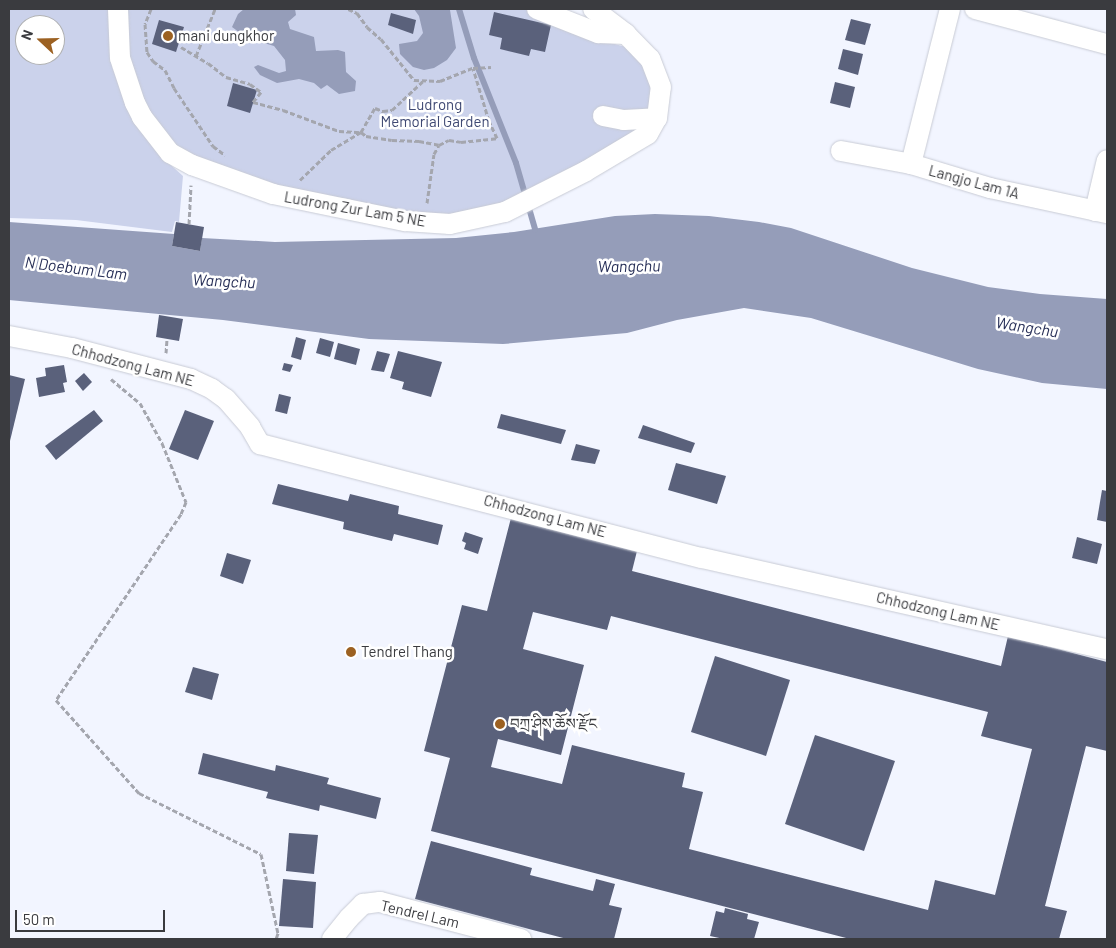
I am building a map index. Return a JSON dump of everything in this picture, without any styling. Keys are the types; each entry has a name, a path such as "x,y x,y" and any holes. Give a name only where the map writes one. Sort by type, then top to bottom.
{"street":[{"name":"Ludrong Zur Lam 5 NE","path":"118,9 120,58 138,110 170,153 192,165 273,194 405,221 450,224 505,212 586,171 648,134 657,118 661,88 650,59 626,34 593,9"},
{"path":"538,9 598,33 626,34"},
{"path":"911,164 950,9"},
{"path":"975,9 1107,44"},
{"path":"603,116 624,120 657,118"},
{"name":"Langjo Lam 1A","path":"841,151 911,164 990,188 1101,212"},
{"path":"1101,212 1107,160"},
{"name":"Chhodzong Lam NE","path":"9,336 72,348 191,379 212,389 226,399 250,427 260,444 702,558 1107,649"},
{"name":"Tendrel Lam","path":"332,939 363,904 380,902 522,939"}],"path":[{"path":"152,9 145,24 147,52 165,70 174,88 213,146 227,158"},
{"path":"196,56 216,9"},
{"path":"348,9 357,13 414,80 440,81 477,68 491,67"},
{"path":"181,47 226,77 250,84 261,92 253,102 283,110 339,131 361,132 366,136 392,140 419,141 439,145"},
{"path":"421,206 427,204 434,154 439,145 449,140 461,142 497,138 489,121 477,68"},
{"path":"307,184 298,182 331,150 361,132 375,108 383,111 392,110 424,81"},
{"path":"189,224 192,165"},
{"path":"110,378 140,403 162,443 186,502 181,514 56,700 139,793 261,854 278,933 276,939"}],"green space":[{"path":"9,9 110,9 112,67 130,111 164,159 183,176 179,222 175,221 172,232 76,220 9,218"},
{"name":"Ludrong Memorial Garden","path":"124,9 524,9 591,38 630,48 645,62 654,88 644,129 502,205 449,218 410,217 278,187 199,160 166,139 142,103 128,65"}],"water":[{"path":"244,9 295,9 296,15 288,22 290,29 314,37 316,51 338,50 345,52 346,72 356,81 355,91 339,94 327,85 321,89 314,83 299,79 277,83 260,75 254,67 258,65 279,73 286,71 285,60 274,46 247,38 232,27 238,14"},
{"path":"414,9 450,10 456,48 447,60 434,68 424,70 413,67 400,54 399,44 417,41 423,33 419,16"},
{"path":"655,214 709,216 791,228 912,268 988,287 1040,294 1107,299 1107,389 1042,383 978,369 811,318 744,308 677,320 627,333 503,344 369,339 223,320 9,300 9,222 174,234 172,246 200,251 202,238 275,242 456,238 514,232 615,216"}],"building":[{"path":"494,12 551,25 545,52 531,49 529,56 500,49 502,38 489,35"},
{"path":"391,13 416,20 413,34 388,25"},
{"path":"851,19 871,24 865,45 845,40"},
{"name":"mani dungkhor","path":"159,20 184,27 176,52 152,44"},
{"path":"843,49 863,54 858,75 838,69"},
{"path":"835,82 855,87 850,108 830,103"},
{"path":"233,83 257,90 250,113 227,106"},
{"path":"176,222 204,227 200,251 172,246"},
{"path":"159,315 183,319 179,341 156,337"},
{"path":"296,337 306,340 301,360 291,357"},
{"path":"320,338 334,342 330,357 316,353"},
{"path":"338,343 360,349 356,365 334,359"},
{"path":"377,351 390,354 384,372 371,370"},
{"path":"398,351 442,362 431,397 402,389 404,382 390,378"},
{"path":"284,363 293,365 290,372 282,370"},
{"path":"64,365 67,382 63,383 65,392 39,397 36,378 46,376 45,368"},
{"path":"84,373 92,382 83,391 75,381"},
{"path":"9,375 25,379 9,445"},
{"path":"279,394 291,397 287,414 275,411"},
{"path":"94,410 103,421 56,460 45,446"},
{"path":"185,410 214,421 198,460 169,449"},
{"path":"501,414 566,430 561,444 497,428"},
{"path":"643,425 695,443 691,453 638,438"},
{"path":"576,444 600,450 595,464 571,460"},
{"path":"676,463 726,476 717,504 668,490"},
{"path":"278,484 348,501 350,494 399,506 398,514 443,525 438,545 394,534 392,541 343,529 344,522 272,504"},
{"path":"1102,490 1107,491 1107,522 1097,520"},
{"name":"བཀྲ་ཤིས་ཆོས་རྫོང","path":"512,514 638,547 632,571 1001,666 1008,636 1107,662 1107,751 1086,746 1045,906 1067,911 1059,939 850,939 431,831 450,758 424,751 462,605 487,611","holes":["533,612 607,630 611,616 988,712 981,736 1032,749 995,895 935,880 928,910 689,849 703,792 682,787 685,773 572,745 562,784 491,767 498,739 561,755 584,665 523,649"]},
{"path":"465,532 483,538 478,554 464,549 466,543 462,541"},
{"path":"1077,537 1102,544 1097,564 1072,558"},
{"path":"227,553 251,560 243,584 220,576"},
{"path":"715,656 790,680 766,756 691,732"},
{"path":"193,667 219,674 212,700 185,692"},
{"path":"815,735 895,761 864,851 785,824"},
{"path":"203,753 275,771 276,765 329,778 327,784 381,798 376,819 320,805 319,811 266,798 268,792 198,774"},
{"path":"289,833 318,835 314,874 286,871"},
{"path":"431,841 532,868 530,875 593,891 596,879 615,884 609,905 622,908 614,939 567,939 415,899"},
{"path":"283,879 316,882 313,928 279,926"},
{"path":"725,908 748,914 747,919 759,922 754,939 724,939 710,936 716,911 724,913"}],"waterway":[{"path":"459,9 474,58 516,163 535,229"}],"place":[{"name":"mani dungkhor","path":"168,36"},
{"name":"Tendrel Thang","path":"351,652"},
{"name":"བཀྲ་ཤིས་ཆོས་རྫོང","path":"500,724"}],"water label":[{"name":"Wangchu","path":"629,266"},
{"name":"N Doebum Lam","path":"76,268"},
{"name":"Wangchu","path":"224,281"},
{"name":"Wangchu","path":"1027,327"}]}
